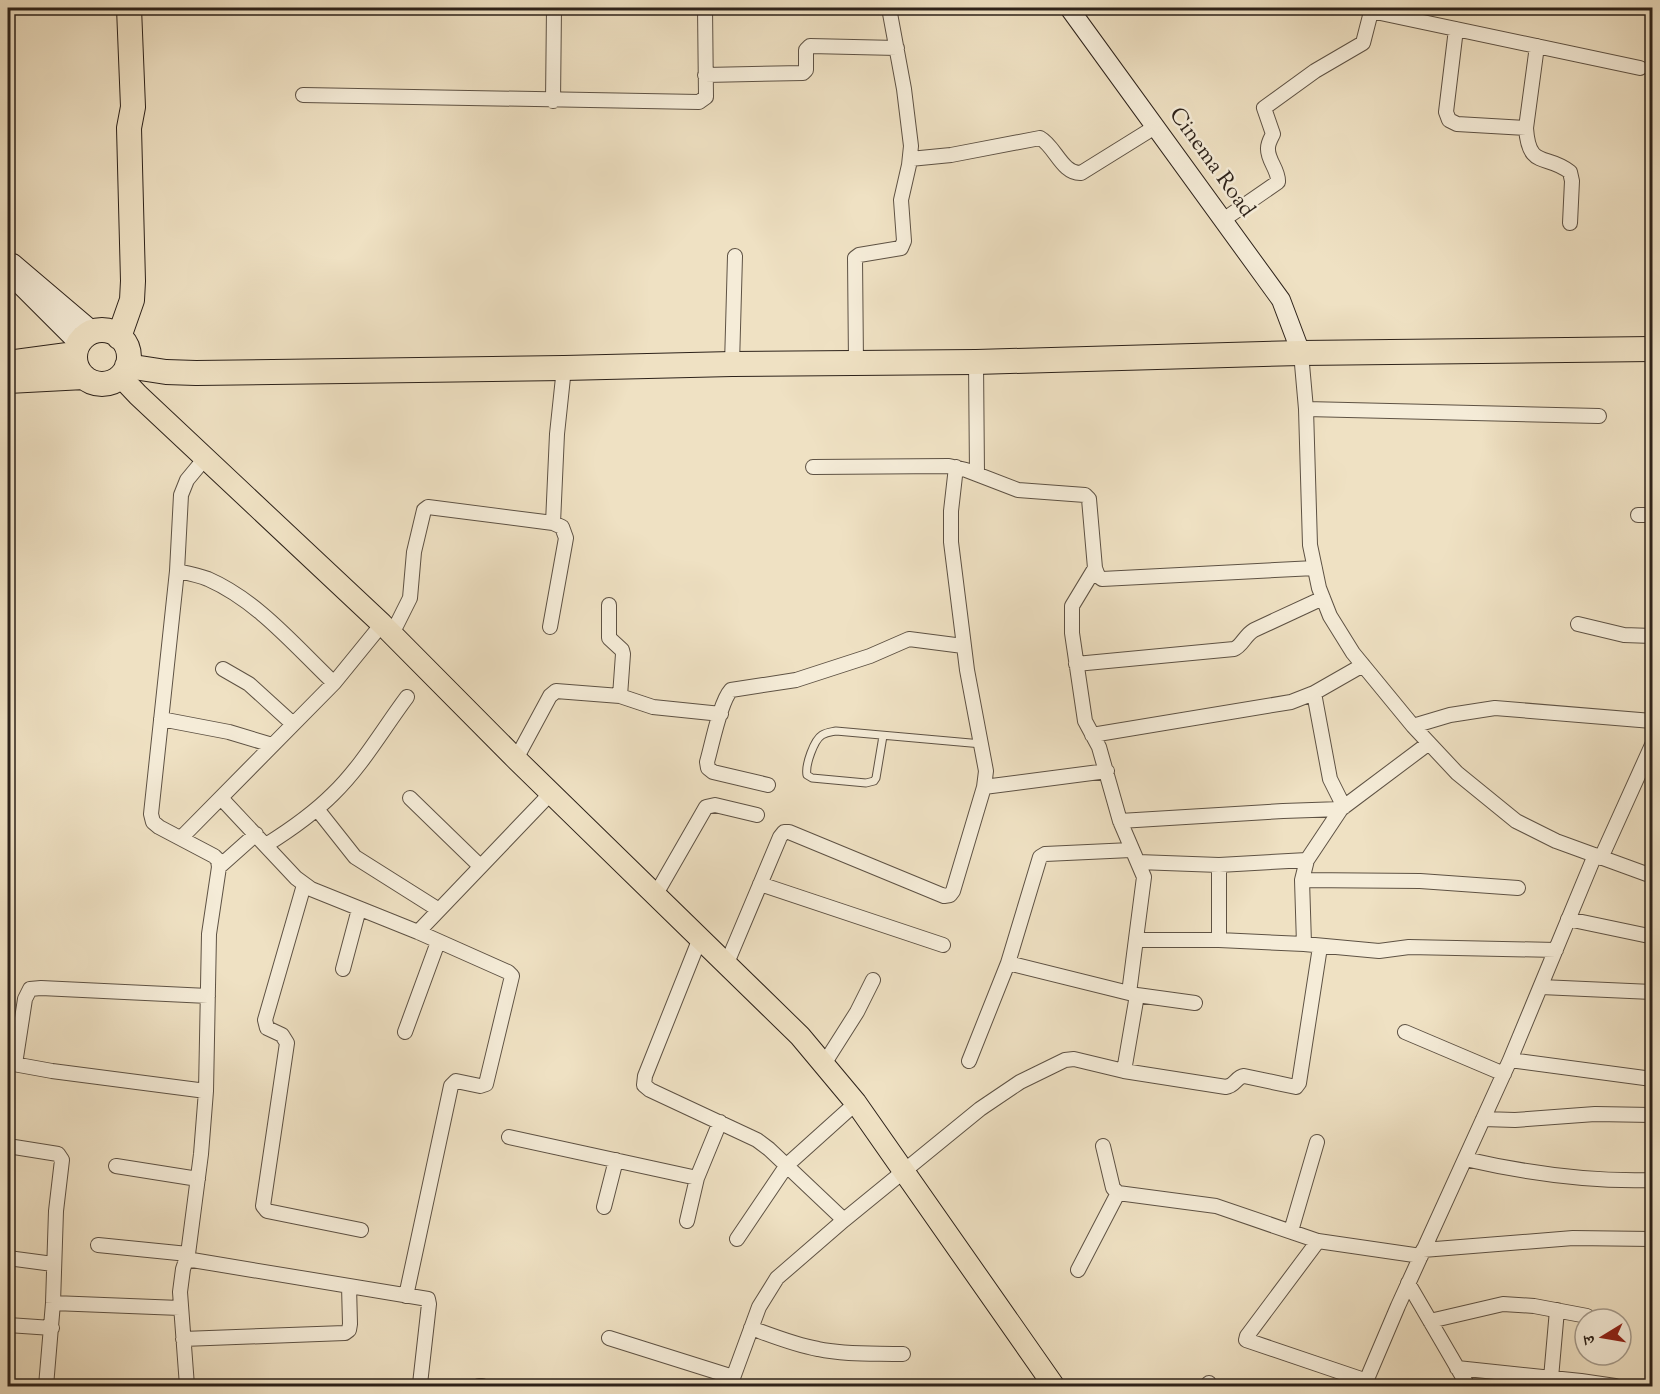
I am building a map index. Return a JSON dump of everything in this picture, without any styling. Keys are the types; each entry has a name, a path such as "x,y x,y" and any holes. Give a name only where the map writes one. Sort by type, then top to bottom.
{"highway":[{"path":"82,343 79,371 91,381 106,383 124,357 133,281 129,8"},
{"path":"8,363 82,343 102,330 112,332 124,357 166,372 196,373 976,362 1301,353 1653,349"},
{"path":"8,381 84,377"}],"main road":[{"path":"124,357 138,395 387,629 516,759 800,1036 856,1103 1054,1386"}],"street":[{"path":"553,101 554,8"},
{"path":"303,95 699,102 706,97 705,8"},
{"path":"856,363 855,258 859,255 898,249 903,247 904,241 901,200 911,146 904,89 889,8"},
{"name":"Cinema Road","path":"1069,8 1281,300 1301,353"},
{"path":"1223,220 1278,182 1278,173 1268,152 1268,144 1273,134 1264,108 1314,71 1362,45 1365,41 1372,9 1640,68"},
{"path":"1456,28 1446,112 1449,120 1457,124 1526,128"},
{"path":"705,75 803,73 806,70 806,50 810,46 897,48"},
{"path":"1537,46 1526,128 1528,146 1536,157 1570,172 1572,181 1570,223"},
{"path":"910,159 951,155 1040,138 1047,142 1071,171 1082,173 1155,126"},
{"path":"732,364 735,256"},
{"path":"8,262 13,263 82,343"},
{"path":"8,273 82,343"},
{"path":"1301,353 1306,409 1310,545 1323,598 1330,616 1363,665 1413,726 1457,773 1516,821 1556,841 1653,876"},
{"path":"976,362 976,474"},
{"path":"552,523 557,434 564,368"},
{"path":"1306,409 1599,416"},
{"path":"187,1386 180,1308 181,1281 187,1256 198,1179 206,1091 209,934 219,867 218,860 214,856 159,827 152,819 177,571 182,491 187,480 206,457"},
{"path":"813,467 956,467 1018,490 1087,495 1090,504 1095,568 1098,576 1107,579 1315,568"},
{"path":"727,963 783,833 787,832 944,896 950,895 953,891 984,787 986,771 963,646 951,528 956,467"},
{"path":"181,838 387,629 410,598 414,552 426,507 552,523 562,527 566,538 550,627"},
{"path":"1638,515 1653,515"},
{"path":"1095,568 1072,606 1072,633 1083,712 1092,735 1100,747 1120,821 1143,873 1144,882 1136,940 1133,994 1124,1071"},
{"path":"177,571 207,578 244,600 268,619 333,682"},
{"path":"1076,664 1234,649 1248,634 1323,598"},
{"path":"609,605 609,638 622,650 623,654 620,696"},
{"path":"1578,624 1624,635 1653,636"},
{"path":"768,785 713,772 708,768 707,762 727,695 734,689 796,680 870,656 905,639 913,638 963,646"},
{"path":"1092,735 1275,706 1302,699 1363,665"},
{"path":"223,669 249,684 293,724"},
{"path":"516,759 554,692 620,696 653,707 721,714"},
{"path":"1314,693 1330,779 1343,808"},
{"path":"266,845 317,809 335,792 407,697"},
{"path":"1413,726 1450,715 1502,707 1653,721"},
{"path":"161,718 229,732 272,745"},
{"path":"1304,944 1302,880 1307,860 1343,808 1429,743"},
{"path":"1318,1241 1246,1340 1365,1384 1408,1283 1504,1074 1568,918 1653,745"},
{"path":"984,787 1107,771"},
{"path":"418,932 551,793"},
{"path":"220,798 304,885 418,932 508,972 512,976 486,1084 480,1086 456,1081 451,1086 406,1296"},
{"path":"410,798 480,866"},
{"path":"656,894 706,807 715,805 757,815"},
{"path":"1120,821 1343,808"},
{"path":"317,809 355,857 439,910"},
{"path":"219,867 256,834"},
{"path":"969,1061 1008,963 1040,857 1045,854 1134,856 1219,865 1307,860"},
{"path":"1219,865 1219,940"},
{"path":"1302,880 1420,881 1518,888"},
{"path":"760,884 943,945"},
{"path":"304,885 265,1020 267,1028 282,1035 287,1043 263,1206 267,1211 361,1230"},
{"path":"343,969 359,909"},
{"path":"1568,918 1648,936"},
{"path":"700,938 644,1081 646,1088 757,1140 844,1220"},
{"path":"1136,940 1219,940 1304,944 1379,951 1409,947 1556,950"},
{"path":"405,1032 438,942"},
{"path":"609,1338 731,1382 762,1300 777,1278 980,1109 1036,1072 1065,1060 1074,1059 1124,1071 1226,1087 1232,1086 1239,1077 1244,1076 1296,1088 1299,1083 1320,947"},
{"path":"1008,963 1133,994 1195,1003"},
{"path":"825,1064 857,1012 873,980"},
{"path":"1541,987 1653,992"},
{"path":"206,1091 52,1071 11,1063 25,999 30,989 208,996"},
{"path":"1405,1032 1504,1074"},
{"path":"1510,1060 1653,1079"},
{"path":"737,1239 787,1166 856,1103"},
{"path":"1484,1119 1515,1120 1595,1114 1653,1115"},
{"path":"687,1221 697,1178 720,1122"},
{"path":"509,1137 697,1178"},
{"path":"1291,1231 1317,1142"},
{"path":"8,1146 58,1154 62,1158 56,1211 53,1303 46,1386"},
{"path":"1103,1146 1113,1188 1118,1193 1216,1206 1318,1241 1422,1253 1573,1238 1653,1239"},
{"path":"1465,1159 1533,1172 1595,1178 1653,1180"},
{"path":"604,1207 616,1160"},
{"path":"116,1166 198,1179"},
{"path":"1078,1270 1118,1193"},
{"path":"98,1245 187,1256 426,1298 429,1302 420,1384"},
{"path":"8,1258 53,1264"},
{"path":"1408,1283 1468,1386"},
{"path":"183,1339 345,1333 349,1330 350,1324 349,1286"},
{"path":"53,1303 180,1308"},
{"path":"1430,1320 1503,1304 1573,1313"},
{"path":"1551,1378 1557,1310"},
{"path":"8,1325 51,1328"},
{"path":"751,1328 795,1344 820,1350 842,1353 903,1354"},
{"path":"1457,1368 1615,1386"}],"lane":[{"path":"883,736 874,781 860,783 812,778 807,775 806,771 817,740 823,734 836,731 982,744"}]}
